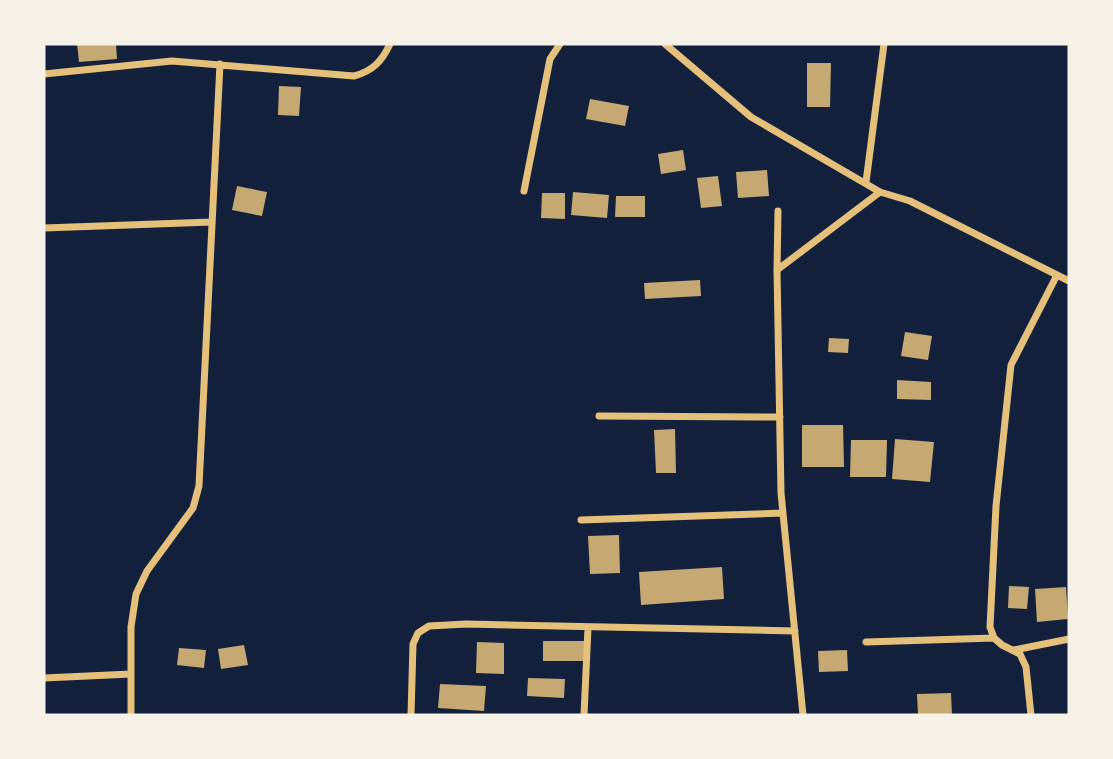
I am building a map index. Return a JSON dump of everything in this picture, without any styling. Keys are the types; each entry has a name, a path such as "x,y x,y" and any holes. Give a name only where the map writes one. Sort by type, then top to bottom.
{"street":[{"path":"44,74 172,61 354,75 377,65 390,44"},
{"path":"524,191 550,59 560,44"},
{"path":"665,44 751,117 880,192 910,201 1069,281"},
{"path":"866,182 884,44"},
{"path":"131,715 131,626 136,594 147,571 193,508 199,486 220,64"},
{"path":"777,270 880,192"},
{"path":"778,211 781,493 803,715"},
{"path":"44,228 212,222"},
{"path":"1031,715 1026,667 1020,654 993,638 990,627 996,506 1011,365 1058,275"},
{"path":"599,416 780,417"},
{"path":"581,520 783,513"},
{"path":"411,715 413,643 418,633 429,626 466,624 795,631"},
{"path":"584,715 588,628"},
{"path":"866,642 993,638"},
{"path":"1013,650 1069,639"},
{"path":"44,678 131,674"}],"building":[{"path":"77,44 116,44 117,59 79,62"},
{"path":"807,63 831,63 830,107 807,107"},
{"path":"279,86 301,87 299,116 278,115"},
{"path":"590,99 629,106 625,126 586,119"},
{"path":"683,150 686,170 661,174 658,154"},
{"path":"767,170 769,196 738,198 736,172"},
{"path":"718,176 722,206 701,208 697,178"},
{"path":"237,186 267,192 262,216 232,210"},
{"path":"573,192 609,195 607,218 571,215"},
{"path":"542,193 565,193 565,219 541,218"},
{"path":"616,196 645,196 645,217 615,217"},
{"path":"700,280 701,296 645,299 644,283"},
{"path":"905,332 932,336 928,360 901,356"},
{"path":"829,338 849,339 848,353 828,352"},
{"path":"897,380 931,382 931,400 897,399"},
{"path":"802,425 843,425 844,467 802,467"},
{"path":"675,429 676,473 656,473 654,430"},
{"path":"895,439 934,442 930,482 892,479"},
{"path":"851,440 887,440 886,477 850,477"},
{"path":"619,535 620,573 590,574 588,536"},
{"path":"722,567 724,599 641,605 639,572"},
{"path":"1009,586 1029,587 1027,609 1008,608"},
{"path":"1066,587 1068,619 1037,622 1035,589"},
{"path":"543,641 586,641 586,661 543,661"},
{"path":"477,642 504,643 504,674 476,673"},
{"path":"244,645 248,665 221,669 218,649"},
{"path":"179,648 206,650 204,668 177,665"},
{"path":"847,650 848,671 819,672 818,651"},
{"path":"528,678 565,679 564,698 527,696"},
{"path":"440,684 486,686 484,711 438,708"},
{"path":"951,693 952,715 918,715 917,694"}]}
